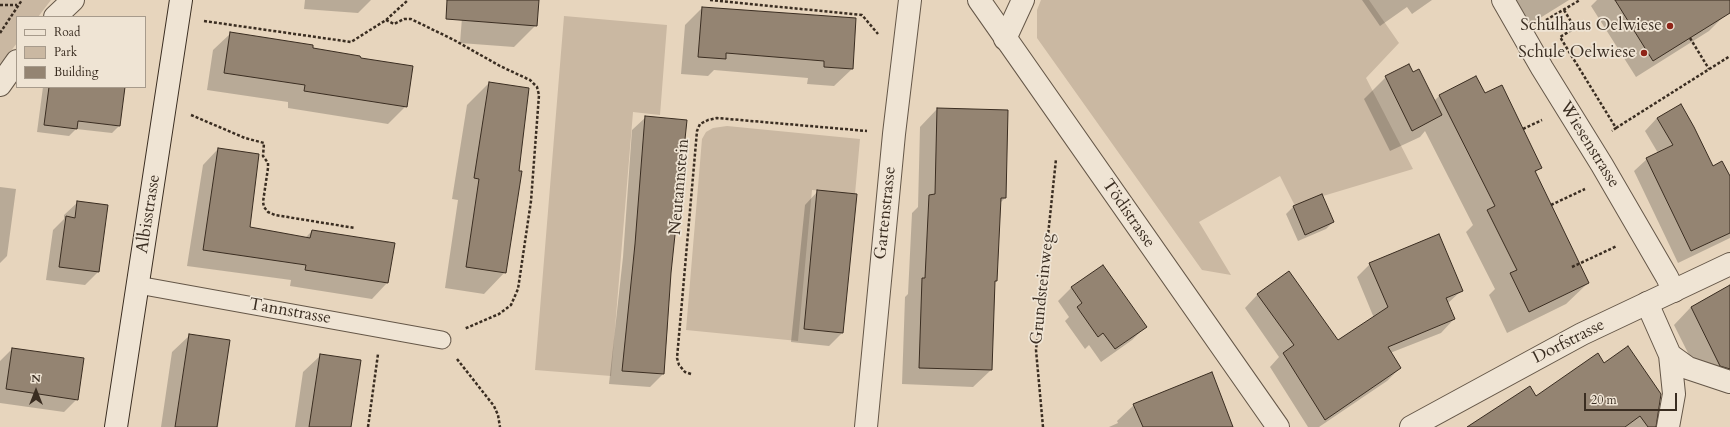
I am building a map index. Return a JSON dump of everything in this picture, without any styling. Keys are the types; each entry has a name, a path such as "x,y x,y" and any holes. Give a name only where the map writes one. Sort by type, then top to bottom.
{"street":[{"path":"56,16 73,0"},
{"name":"Albisstrasse","path":"116,427 181,0"},
{"name":"Gartenstrasse","path":"866,427 894,134 910,0"},
{"name":"Tödistrasse","path":"979,0 1278,427"},
{"path":"1005,39 1023,0"},
{"name":"Wiesenstrasse","path":"1504,0 1542,68 1602,165 1674,291"},
{"path":"0,85 16,62"},
{"name":"Dorfstrasse","path":"1411,427 1575,338 1730,264"},
{"path":"1647,304 1670,355 1674,394 1668,427"},
{"path":"1670,355 1688,368 1730,382"}],"lane":[{"name":"Tannstrasse","path":"138,285 442,340"}],"path":[{"path":"0,33 22,0"},
{"path":"198,20 351,42 386,20 408,0"},
{"path":"710,0 862,15 879,35 884,36"},
{"path":"1556,15 1580,0"},
{"path":"0,5 18,5"},
{"path":"1564,10 1575,28 1560,36 1616,128"},
{"path":"386,20 394,24 404,19 411,20 454,40 500,66 530,80 537,87 539,95 532,201 518,289 511,304 499,314 442,340 494,406 498,415 500,427"},
{"path":"1690,38 1710,69"},
{"path":"1607,135 1730,56"},
{"path":"184,115 192,116 246,138 264,143 263,156 268,162 268,168 263,202 264,207 268,212 275,215 355,228"},
{"name":"Neutannstein","path":"691,374 685,372 679,365 677,358 697,131 700,124 717,118 874,132"},
{"path":"1523,130 1548,118"},
{"name":"Grundsteinweg","path":"1043,427 1036,350 1056,158"},
{"path":"1551,205 1589,186"},
{"path":"1572,267 1623,244"},
{"path":"368,427 382,328"}],"green space":[{"path":"0,0 51,0 39,16 16,16 16,44 0,65"},
{"path":"1041,0 1369,0 1399,43 1366,78 1413,169 1323,196 1296,208 1280,176 1199,222 1231,275 1202,270 1037,38 1037,10"},
{"path":"564,16 667,25 660,115 633,112 611,376 535,370"},
{"path":"727,126 860,139 855,194 812,190 798,341 686,330 702,139 706,132 713,128"}],"building":[{"path":"447,0 539,0 537,26 446,19"},
{"name":"Schulhaus Oelwiese","path":"1615,0 1730,0 1730,13 1653,61"},
{"path":"702,7 856,18 853,69 824,67 824,61 726,53 726,59 698,57"},
{"path":"230,32 313,45 313,48 360,56 361,58 413,66 407,107 304,91 305,85 224,73"},
{"path":"1409,64 1413,72 1419,69 1442,115 1412,131 1385,76"},
{"path":"1476,76 1485,93 1502,85 1542,168 1535,171 1589,283 1529,312 1510,273 1517,270 1487,210 1495,206 1439,95"},
{"path":"489,82 529,88 519,171 522,171 506,273 466,267 479,179 474,178"},
{"path":"49,88 125,88 120,126 78,121 77,129 44,125"},
{"path":"1681,104 1713,166 1722,161 1730,176 1730,233 1691,251 1646,158 1673,145 1657,118"},
{"path":"937,108 1008,110 1006,198 1001,198 997,281 995,281 992,370 919,368 922,278 925,278 929,195 935,194"},
{"path":"645,116 687,120 671,273 664,374 622,371 635,244"},
{"path":"218,148 259,154 250,227 310,238 312,230 395,243 388,283 305,270 306,265 203,250"},
{"path":"817,190 857,194 843,333 804,329"},
{"path":"1322,194 1334,222 1305,235 1293,206"},
{"path":"77,201 108,205 99,272 59,267 66,216 75,218"},
{"path":"1439,234 1463,291 1446,298 1455,319 1388,347 1401,368 1325,420 1283,353 1294,345 1257,294 1289,271 1338,340 1388,307 1369,263"},
{"path":"1103,265 1147,327 1115,349 1103,333 1098,337 1077,307 1082,303 1071,287"},
{"path":"1730,285 1730,369 1720,366 1691,307"},
{"path":"189,334 230,340 217,427 175,427"},
{"path":"1628,346 1661,394 1656,427 1648,427 1640,416 1625,427 1467,427 1530,386 1536,396 1598,353 1604,363"},
{"path":"12,348 84,358 78,400 6,389"},
{"path":"320,354 361,360 351,427 309,427"},
{"path":"1212,372 1233,427 1143,427 1133,404"}],"place":[{"name":"Schulhaus Oelwiese","path":"1670,26"},
{"name":"Schule Oelwiese","path":"1644,53"}]}
